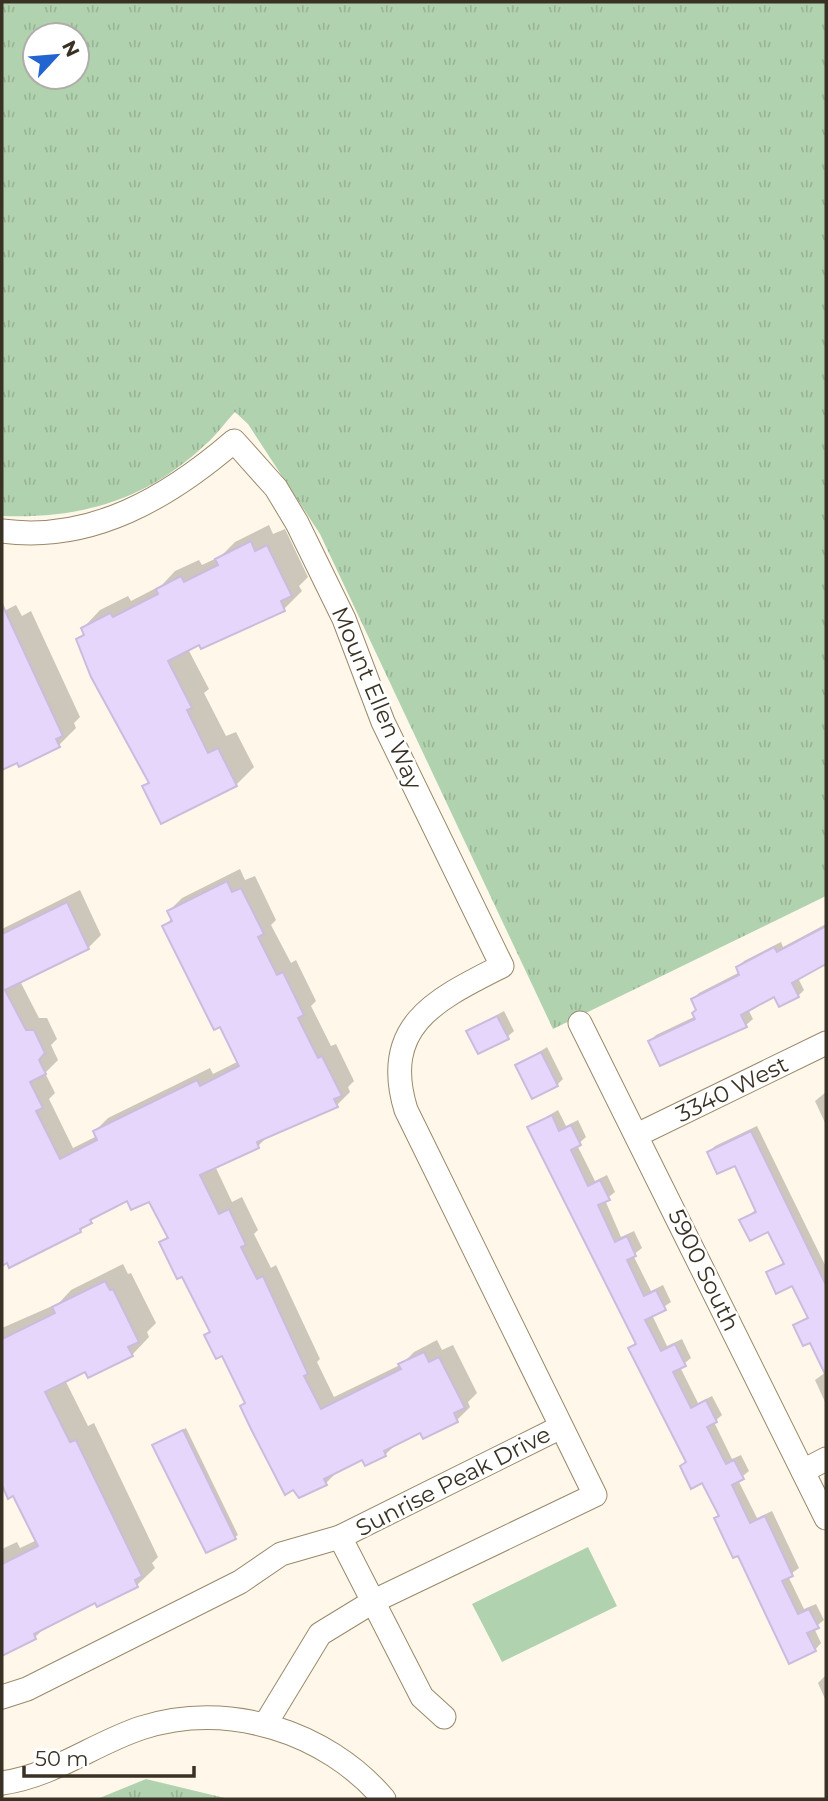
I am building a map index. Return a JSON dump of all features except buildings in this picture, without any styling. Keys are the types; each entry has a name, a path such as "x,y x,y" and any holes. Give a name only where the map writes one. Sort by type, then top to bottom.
{"street":[{"name":"Mount Ellen Way","path":"2,531 59,530 123,515 166,494 234,441 276,488 297,523 344,619 383,722 502,966"},
{"name":"Sunrise Peak Drive","path":"2,1697 27,1689 240,1582 281,1554 340,1537 561,1427 406,1111 399,1083 400,1056 418,1019 438,1000 502,966"},
{"name":"5900 South","path":"580,1023 826,1518"},
{"name":"3340 West","path":"637,1135 826,1043"},
{"path":"266,1723 320,1634 374,1601 594,1495 561,1427"},
{"path":"803,1471 826,1459"},
{"path":"340,1537 422,1698 444,1717"},
{"path":"2,1783 21,1780 62,1765 142,1728 174,1721 216,1717 266,1723 335,1756 370,1783 384,1799"}],"green space":[{"path":"2,2 826,2 826,896 553,1029 320,534 248,424 235,412 210,440 184,463 136,492 86,509 31,516 2,516"},
{"path":"588,1547 617,1606 502,1662 472,1604"},
{"path":"146,1779 229,1799 97,1799"}]}
